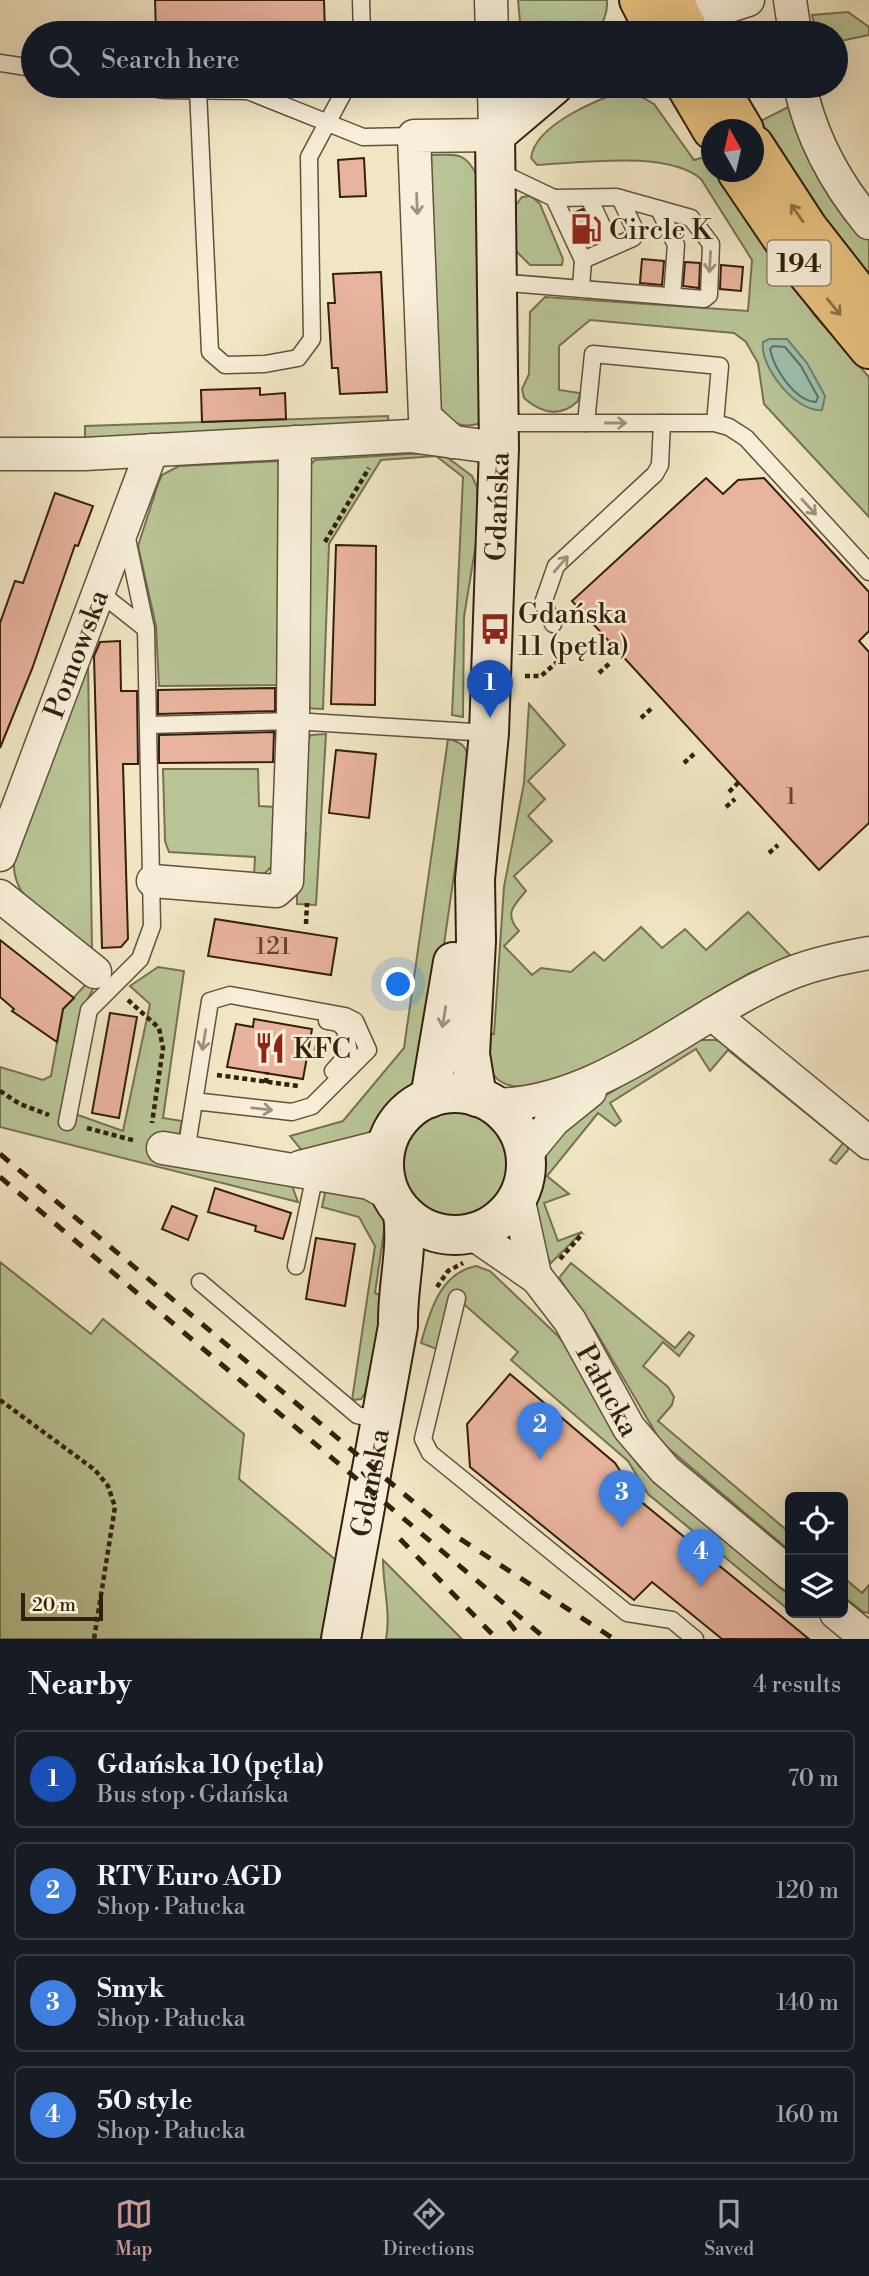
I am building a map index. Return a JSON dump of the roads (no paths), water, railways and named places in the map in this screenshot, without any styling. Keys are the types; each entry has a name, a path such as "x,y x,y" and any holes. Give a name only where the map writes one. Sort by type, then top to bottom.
{"main road":[{"path":"639,0 663,21"},
{"path":"693,98 706,119"},
{"path":"725,98 738,119"},
{"name":"194","path":"764,160 808,228 869,306"},
{"name":"194","path":"744,182 800,265 869,349"}],"street":[{"path":"491,0 492,21"},
{"path":"684,21 748,0"},
{"path":"790,0 793,21"},
{"name":"Gdańska","path":"486,1101 470,1054 476,942 474,879 489,733 499,435 494,98"},
{"path":"453,442 425,417 414,136 495,153 543,98"},
{"path":"803,98 809,125 821,151 869,223"},
{"path":"0,453 152,450 410,436 453,442 499,435"},
{"path":"153,881 276,891 286,881 293,721 295,442"},
{"name":"Pomowska","path":"0,855 152,450"},
{"name":"Gdańska","path":"430,1098 456,941 474,879"},
{"path":"0,896 104,979"},
{"path":"397,1204 384,1170 387,1145 403,1116 430,1098 455,1093 486,1101 542,1100 615,1070 712,1014 791,973 869,953"},
{"path":"712,1014 869,1143"},
{"path":"526,1154 554,1120 615,1070"},
{"path":"167,1143 369,1183 397,1204 419,1226 438,1233 465,1234 499,1220 518,1197 524,1184 526,1154 515,1126 486,1101"},
{"path":"303,1172 387,1145"},
{"name":"Pałucka","path":"518,1197 535,1275"},
{"name":"Gdańska","path":"341,1639 398,1326 397,1295 406,1245 397,1204"},
{"name":"Gdańska","path":"398,1326 428,1268 440,1251 465,1234"},
{"name":"Pałucka","path":"465,1234 535,1275 570,1321 638,1439 665,1470 785,1570"},
{"path":"842,1618 868,1639"}],"lane":[{"path":"361,0 362,21"},
{"path":"0,63 21,66"},
{"path":"198,98 210,352 225,365 265,364 298,358 312,339 309,157 341,98"},
{"path":"267,98 363,137 414,136"},
{"path":"495,153 554,198 583,260 581,288"},
{"path":"497,282 705,299 709,295 711,244 691,218 620,198 554,198"},
{"path":"589,198 612,247"},
{"path":"583,260 633,238 635,230 620,198"},
{"path":"659,209 676,245 672,296"},
{"path":"586,423 593,354 719,366 715,423"},
{"path":"499,435 586,423 715,423 729,427 746,438 869,572"},
{"path":"553,624 543,603 556,566 655,474 660,465 662,423"},
{"path":"67,1122 89,1010 104,979 140,959 152,926 146,629 124,525"},
{"path":"99,592 146,629"},
{"path":"149,725 293,721 489,733"},
{"path":"167,1143 194,1101 210,1002 230,995 345,1016 355,1021 368,1050 312,1106 292,1112 194,1101"},
{"path":"209,1010 231,1006 338,1023 345,1029 349,1053 311,1097 292,1112"},
{"path":"296,1266 303,1172"},
{"path":"200,1282 357,1415 381,1421"},
{"path":"457,1298 423,1439 430,1453 627,1613 672,1620 695,1639"}],"water":[{"path":"769,339 787,339 807,363 825,396 822,410 801,404 781,386 763,352 763,342"}],"railway":[{"path":"0,1154 448,1531 614,1639"},
{"path":"0,1177 546,1639"},
{"path":"400,1539 497,1639"},
{"path":"508,1621 522,1639"}],"place":[{"name":"Circle K","path":"586,229"},
{"name":"Gdańska 11 (pętla)","path":"495,629"},
{"name":"Gdańska 10 (pętla)","path":"490,718"},
{"name":"KFC","path":"270,1048"},
{"name":"RTV Euro AGD","path":"540,1460"},
{"name":"Smyk","path":"622,1528"},
{"name":"50 style","path":"701,1587"}]}
